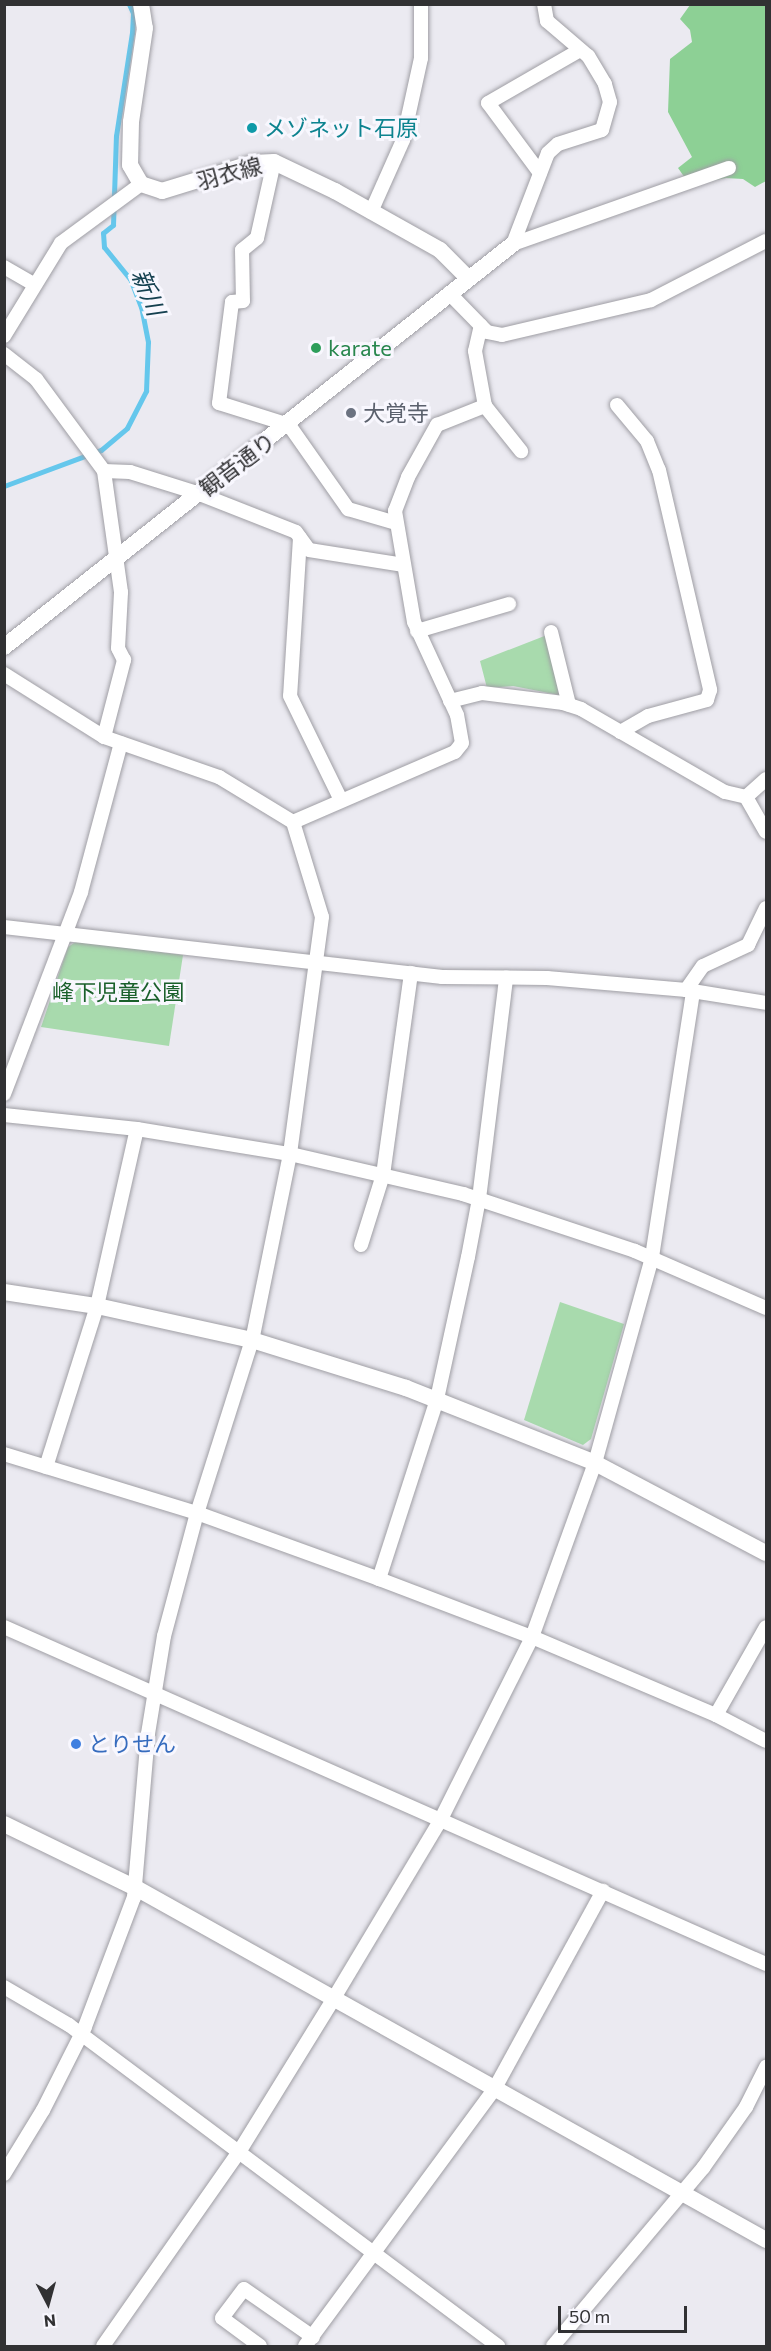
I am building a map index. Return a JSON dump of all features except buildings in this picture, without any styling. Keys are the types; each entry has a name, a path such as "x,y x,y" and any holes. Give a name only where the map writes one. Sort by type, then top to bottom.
{"street":[{"path":"4,336 34,284 72,233 141,184 130,165 131,122 144,27 141,4"},
{"path":"372,212 403,140 421,58 421,4"},
{"path":"513,244 548,153 558,144 602,130 608,118 610,102 604,84 580,50 547,21 544,4"},
{"path":"540,173 488,103 580,50"},
{"path":"274,162 257,238 242,250 243,301 232,302 219,403 289,425 348,509 396,523"},
{"name":"羽衣線","path":"141,184 162,191 253,163 274,162 440,250 468,278"},
{"path":"513,244 729,168"},
{"path":"449,293 487,332 502,335 651,300 766,241"},
{"name":"観音通り","path":"4,647 197,493 289,425 449,293 513,244"},
{"path":"4,267 34,284"},
{"path":"481,326 475,351 485,406 521,451"},
{"path":"4,354 36,379 103,470 114,558 121,592 118,648 124,660 104,737"},
{"path":"617,405 647,441 659,470 710,690 707,700 648,716 620,732"},
{"path":"293,822 340,798 460,748 461,730 417,631 396,523 401,492 437,425 485,406"},
{"path":"103,470 130,472 197,493 296,532 309,550 404,564"},
{"path":"300,538 290,696 340,798"},
{"path":"417,631 509,604"},
{"path":"551,632 569,705"},
{"path":"4,674 104,737 173,758 219,777 293,822 321,910 318,963 290,1154 252,1340 197,1513 164,1636 148,1734 135,1888 80,2036 43,2110 4,2174"},
{"path":"450,701 482,693 569,705 725,792 746,797 766,832"},
{"path":"4,1094 67,934 121,743"},
{"path":"746,797 766,779"},
{"path":"104,2346 239,2152 334,1998 440,1821 532,1637 595,1463 652,1257 689,991 703,966 748,945 766,908"},
{"path":"4,927 451,978 506,978 689,991 766,1003"},
{"path":"361,1245 383,1175 411,973"},
{"path":"380,1579 437,1399 479,1199 506,978"},
{"path":"4,1115 137,1129 290,1154 479,1199 652,1257 766,1308"},
{"path":"46,1467 97,1306 137,1129"},
{"path":"4,1292 97,1306 252,1340 437,1399 595,1463 766,1553"},
{"path":"4,1454 197,1513 380,1579 532,1637 716,1715 766,1741"},
{"path":"4,1627 766,1964"},
{"path":"716,1715 766,1627"},
{"path":"4,1824 135,1888 684,2192 766,2240"},
{"path":"260,2346 222,2318 244,2289 309,2342 495,2088 603,1891"},
{"path":"4,1986 69,2025 80,2036 498,2346"},
{"path":"553,2346 684,2192 763,2087 766,2067"}],"green space":[{"path":"690,5 766,5 766,181 755,187 743,179 726,178 690,185 678,168 692,157 668,112 670,59 692,42 690,30 680,19"},
{"path":"547,635 559,695 513,686 487,688 480,661"},
{"name":"峰下児童公園","path":"77,941 183,955 169,1046 41,1027 68,947"},
{"path":"560,1302 624,1324 591,1439 583,1445 524,1420"}],"waterway":[{"name":"新川","path":"4,486 101,450 127,428 146,391 148,342 141,307 130,279 104,247 103,233 113,225 116,136 132,33 133,13 129,4"}],"place":[{"name":"メゾネット石原","path":"252,128"},
{"name":"karate","path":"316,348"},
{"name":"大覚寺","path":"351,413"},
{"name":"とりせん","path":"76,1744"}]}
